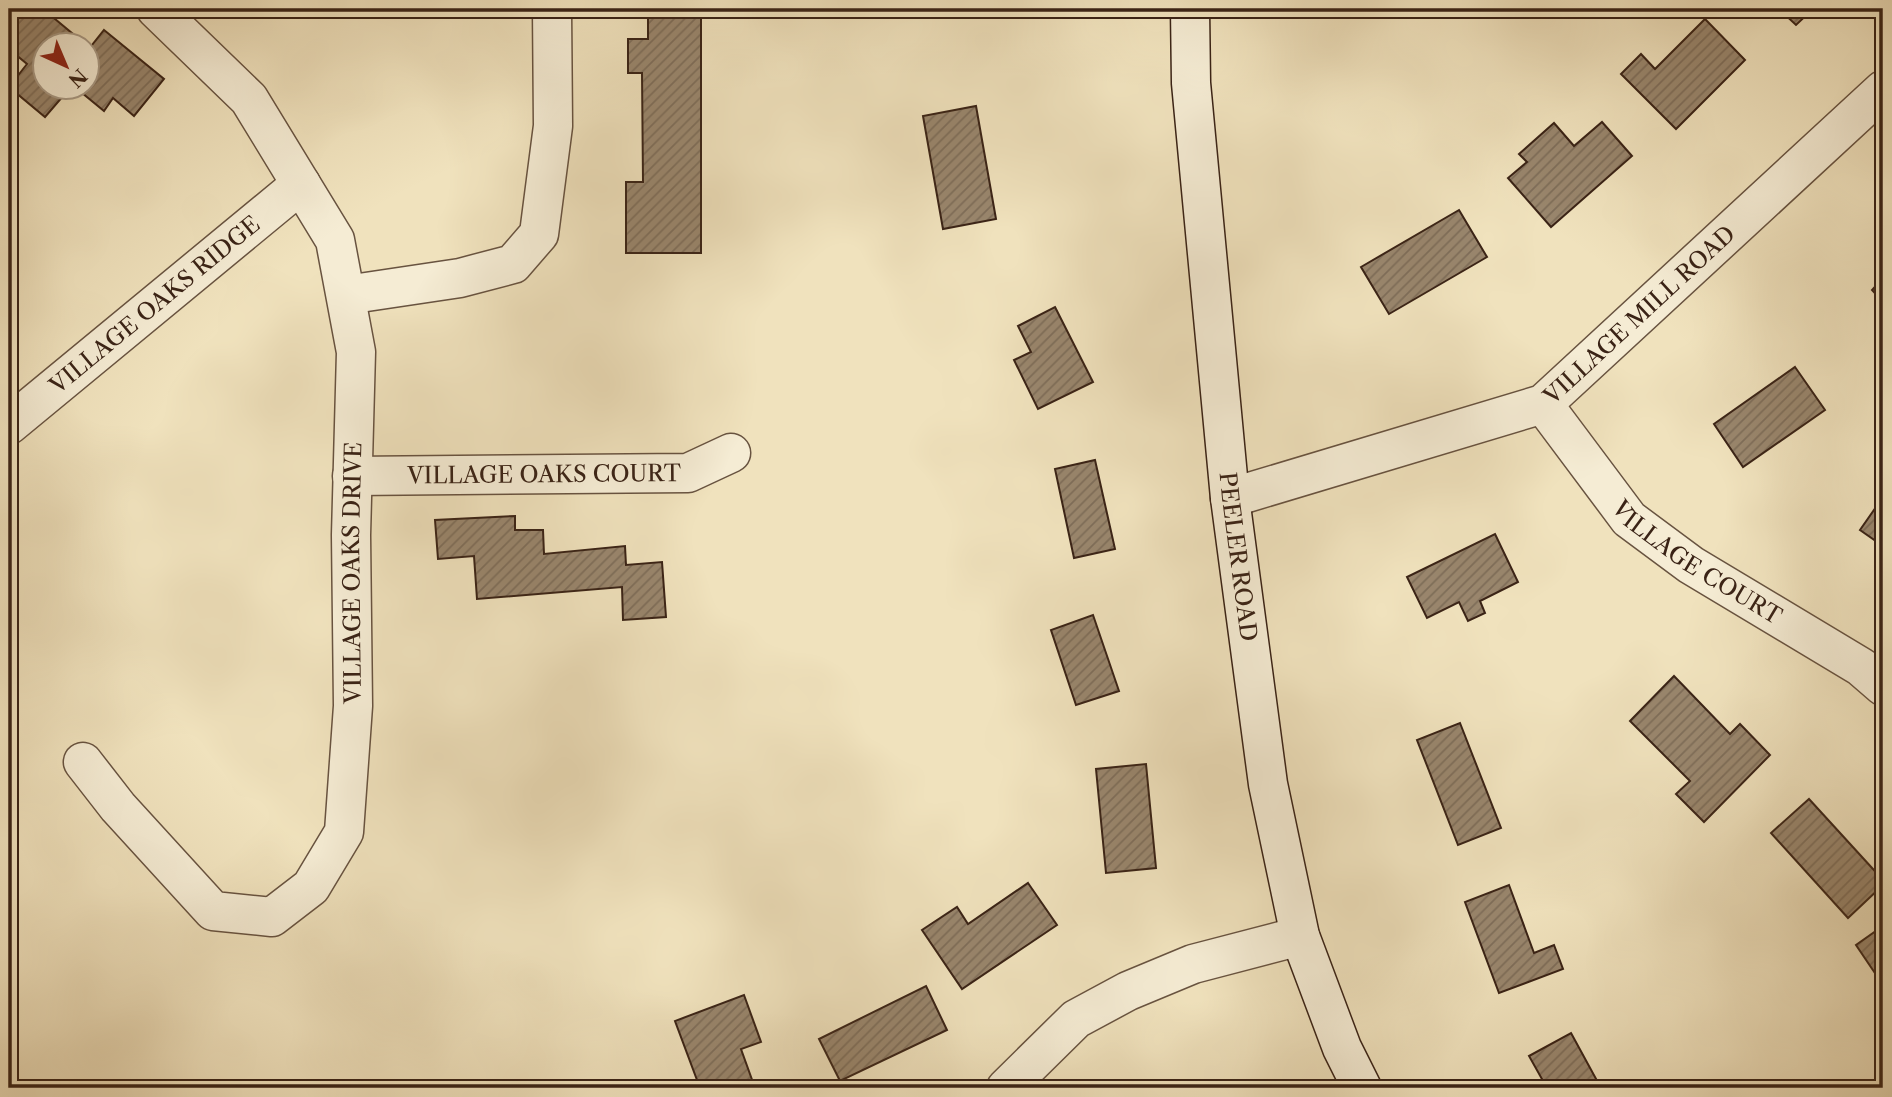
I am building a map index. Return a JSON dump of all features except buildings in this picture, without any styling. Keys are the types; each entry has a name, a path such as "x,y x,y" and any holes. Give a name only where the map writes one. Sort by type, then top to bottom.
{"street":[{"name":"VILLAGE OAKS DRIVE","path":"83,762 118,807 213,911 272,917 311,887 344,832 353,706 351,548 356,352 335,240 249,99 156,9"},
{"path":"346,295 460,278 513,264 539,234 553,126 552,9"},
{"name":"PEELER ROAD","path":"1190,9 1191,83 1230,498 1268,784 1300,936 1342,1048 1362,1088"},
{"name":"VILLAGE MILL ROAD","path":"1230,498 1543,404 1883,90"},
{"name":"VILLAGE OAKS RIDGE","path":"9,425 301,184"},
{"name":"VILLAGE COURT","path":"1543,404 1629,519 1691,565 1861,667 1883,685"},
{"name":"VILLAGE OAKS COURT","path":"352,476 688,473 732,453"},
{"path":"1006,1088 1076,1019 1128,991 1193,964 1300,936"}]}
